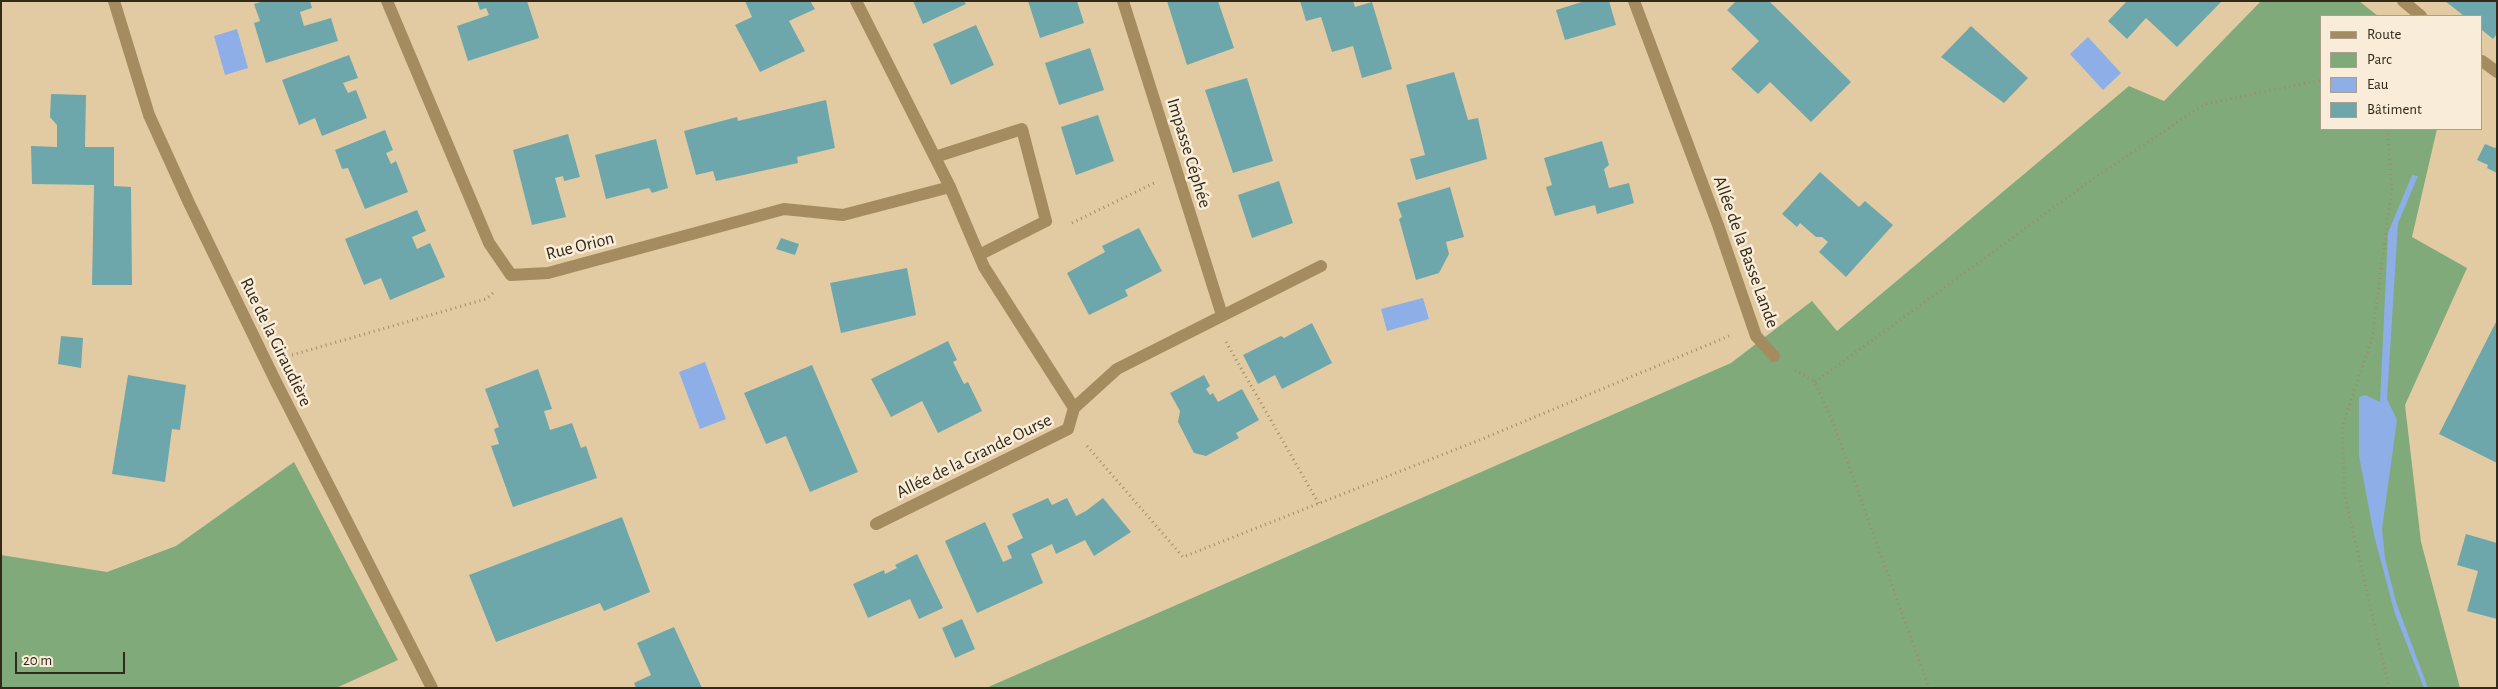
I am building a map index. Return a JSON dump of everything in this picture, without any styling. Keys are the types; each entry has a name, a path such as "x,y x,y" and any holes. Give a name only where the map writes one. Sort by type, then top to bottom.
{"street":[{"name":"Rue de la Giraudière","path":"114,1 149,115 266,363 432,688"},
{"path":"387,1 488,243 511,275"},
{"name":"Allée de la Grande Ourse","path":"856,1 950,187 984,267 1074,408 1068,429 876,524"},
{"name":"Impasse Céphée","path":"1123,1 1222,315"},
{"name":"Allée de la Basse Lande","path":"1634,1 1718,225 1756,336 1774,356"},
{"path":"2402,1 2420,15"},
{"path":"2483,62 2497,72"},
{"path":"935,157 1022,130 1046,221 979,255"},
{"name":"Rue Orion","path":"511,275 548,273 784,209 843,215 950,187"},
{"path":"1074,408 1118,370 1222,315 1321,266"}],"path":[{"path":"1815,382 2098,176 2206,104 2320,80"},
{"path":"2387,130 2392,186 2372,339 2342,427 2345,497 2389,688"},
{"path":"1046,221 1066,226 1177,172"},
{"path":"266,363 486,299 511,275"},
{"path":"1222,315 1221,333 1319,504"},
{"path":"1068,429 1096,454 1183,557 1482,440 1753,326"},
{"path":"1774,356 1815,382 1834,425 1929,688"}],"green space":[{"path":"2261,1 2359,1 2377,15 2320,15 2320,130 2437,130 2412,237 2467,268 2405,405 2421,542 2460,688 986,688 1731,363 1812,301 1837,331 2129,86 2164,101"},
{"path":"294,462 398,660 336,688 1,688 1,555 107,572 176,546"}],"water":[{"path":"237,29 248,68 225,75 214,36"},
{"path":"2088,37 2121,73 2103,90 2070,54"},
{"path":"2412,175 2418,176 2398,223 2387,399 2397,420 2382,529 2385,558 2396,602 2428,688 2424,688 2395,614 2374,535 2359,456 2359,397 2365,395 2380,402 2388,233"},
{"path":"1423,298 1429,319 1387,331 1381,309"},
{"path":"705,362 726,419 700,429 679,372"}],"building":[{"path":"264,1 310,1 312,8 300,12 304,26 331,18 338,41 266,63 254,23 260,21 254,4"},
{"path":"477,1 527,1 539,38 468,61 457,26 489,15 486,8 480,10"},
{"path":"745,1 810,1 815,9 789,21 805,51 760,72 735,25 752,17"},
{"path":"913,1 964,1 966,4 923,24"},
{"path":"1028,1 1077,1 1084,23 1040,38"},
{"path":"1167,1 1218,1 1234,48 1187,65"},
{"path":"1300,1 1353,1 1355,7 1372,2 1392,69 1362,78 1353,46 1332,52 1321,17 1306,21"},
{"path":"1585,1 1609,1 1616,25 1565,40 1556,10"},
{"path":"1736,1 1769,1 1851,82 1811,122 1770,82 1758,94 1731,69 1759,41 1727,10"},
{"path":"2127,1 2222,1 2177,47 2146,18 2127,39 2108,21"},
{"path":"2445,1 2497,1 2497,34 2493,39 2483,31 2483,15 2463,15"},
{"path":"976,25 994,65 951,85 933,44"},
{"path":"1971,26 2028,78 2004,103 1941,57"},
{"path":"1090,48 1104,90 1059,105 1045,63"},
{"path":"349,55 358,78 343,83 348,93 356,90 367,118 322,136 315,118 299,125 282,80"},
{"path":"1454,72 1468,120 1478,118 1487,159 1416,180 1410,159 1425,155 1406,85"},
{"path":"1247,78 1273,161 1233,173 1205,90"},
{"path":"51,94 86,95 85,147 114,147 114,186 131,187 132,285 92,285 94,185 32,184 31,146 57,147 57,125 50,117"},
{"path":"826,100 835,148 797,157 798,163 716,181 713,171 696,175 684,131 737,117 738,121"},
{"path":"1098,115 1114,161 1076,175 1061,127"},
{"path":"385,130 393,150 386,153 391,164 396,161 408,192 365,209 348,168 342,169 335,150"},
{"path":"568,134 580,177 564,181 563,176 555,178 566,217 532,225 513,150"},
{"path":"656,139 668,188 652,193 649,188 606,199 595,155"},
{"path":"1602,141 1609,165 1604,169 1609,188 1629,183 1634,203 1597,214 1595,205 1555,216 1546,187 1552,185 1544,158"},
{"path":"2485,144 2495,148 2497,146 2497,173 2487,168 2488,165 2477,160"},
{"path":"1820,172 1859,207 1865,201 1893,225 1846,277 1819,252 1828,242 1822,237 1816,237 1800,223 1797,227 1782,214"},
{"path":"1279,181 1293,223 1252,238 1238,195"},
{"path":"1450,187 1464,237 1446,242 1449,254 1439,273 1416,280 1399,219 1402,217 1397,203"},
{"path":"417,210 426,231 412,237 417,249 430,243 445,277 390,300 381,278 364,285 345,239"},
{"path":"1139,228 1162,271 1125,290 1128,296 1089,315 1067,273 1105,252 1102,246"},
{"path":"781,238 799,244 795,255 776,249"},
{"path":"907,268 916,315 841,333 830,283"},
{"path":"2497,320 2497,463 2439,434"},
{"path":"1312,323 1332,363 1282,389 1275,375 1258,384 1243,355 1281,336 1284,338"},
{"path":"61,336 83,338 81,368 58,364"},
{"path":"948,341 957,360 953,362 964,384 968,382 982,411 938,433 922,401 891,417 871,379"},
{"path":"812,365 858,472 810,492 786,436 766,444 744,393"},
{"path":"538,369 552,409 544,411 550,430 572,423 581,448 586,446 597,478 513,507 491,446 499,444 494,429 499,427 485,389"},
{"path":"128,375 186,385 180,430 172,429 165,482 112,474"},
{"path":"1204,375 1210,386 1206,389 1210,395 1213,393 1218,402 1242,389 1259,420 1236,433 1239,438 1206,456 1194,453 1178,422 1180,411 1170,393"},
{"path":"1048,498 1052,505 1067,498 1076,516 1103,498 1131,532 1094,556 1085,540 1056,554 1052,544 1031,554 1043,583 977,613 945,541 985,522 1003,562 1012,558 1007,546 1023,538 1012,514"},
{"path":"622,517 650,592 604,611 600,603 496,642 469,575"},
{"path":"2466,534 2497,543 2497,619 2467,611 2478,571 2457,565"},
{"path":"917,554 943,608 919,619 910,599 868,618 853,584 884,570 885,574 897,568 895,565"},
{"path":"962,619 975,649 955,658 942,628"},
{"path":"674,627 702,688 636,688 634,683 651,675 637,643"}]}
